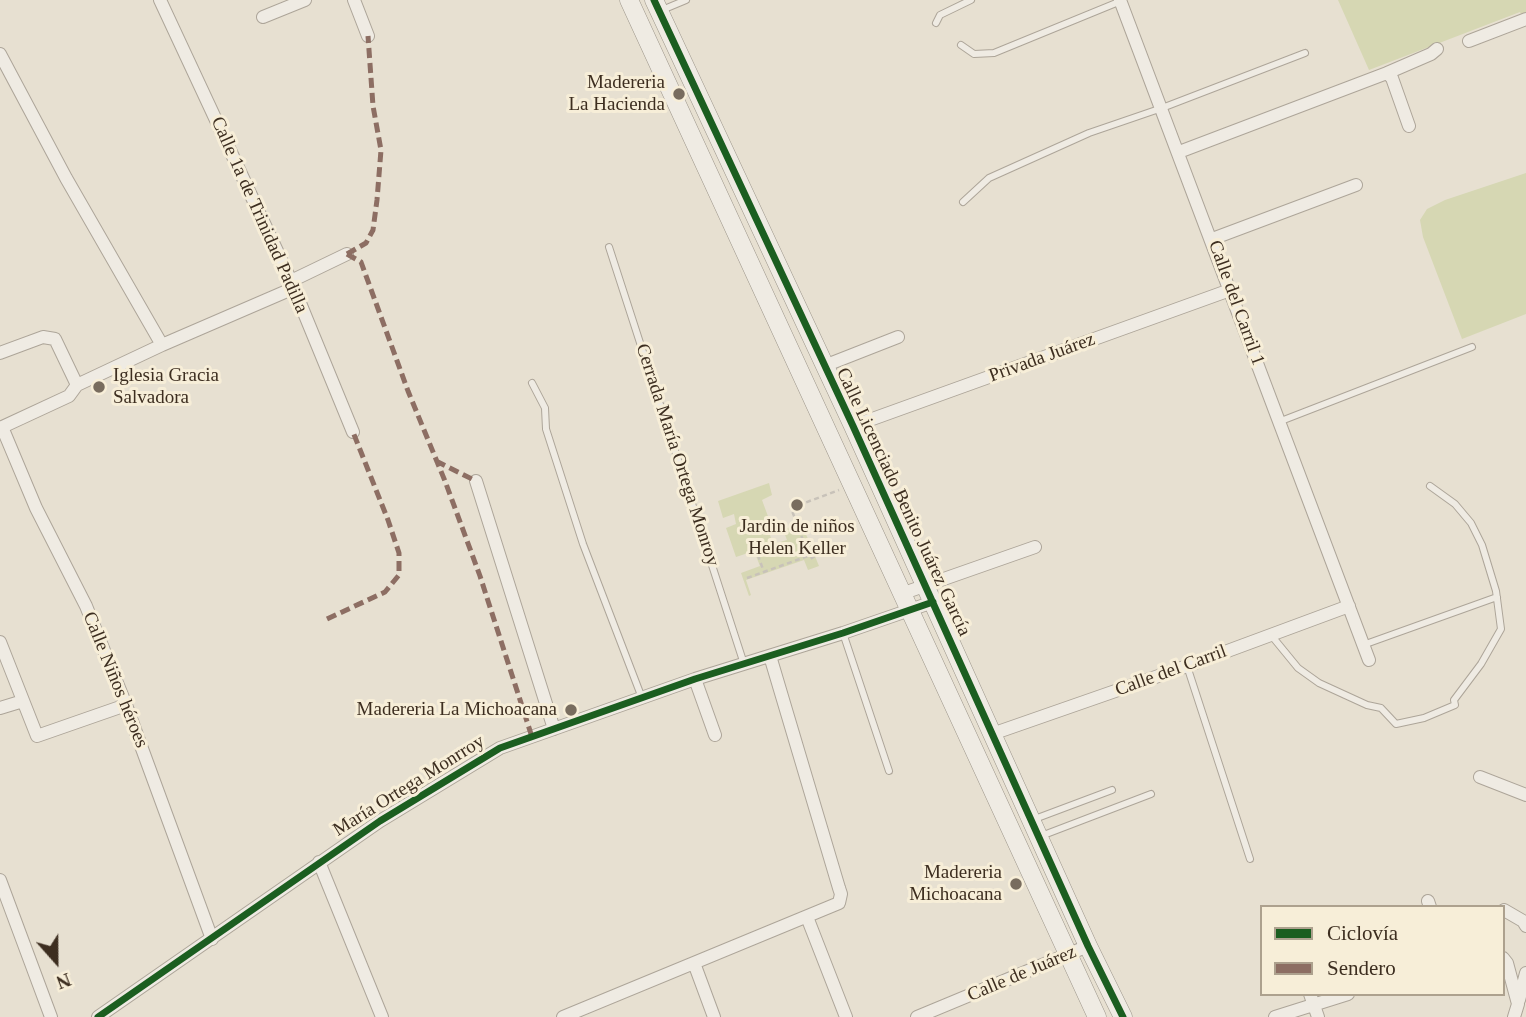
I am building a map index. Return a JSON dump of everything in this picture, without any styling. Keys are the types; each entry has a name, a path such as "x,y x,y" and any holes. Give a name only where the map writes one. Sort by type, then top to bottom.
{"street":[{"name":"Calle 1a de Trinidad Padilla","path":"160,0 292,284 353,432"},
{"path":"263,17 305,0"},
{"path":"354,0 368,37"},
{"name":"Calle Licenciado Benito Juárez García","path":"629,0 1097,1017"},
{"name":"Calle del Carril 1","path":"1121,1 1369,660"},
{"name":"Calle Licenciado Benito Juárez García","path":"657,5 1123,1017"},
{"path":"1469,41 1526,19"},
{"path":"1179,152 1387,73 1437,49"},
{"path":"0,54 66,178 162,345"},
{"path":"1387,73 1392,78 1409,126"},
{"path":"683,115 703,106"},
{"path":"1212,239 1356,186"},
{"path":"1,428 69,396 77,386 292,284 348,254"},
{"name":"Privada Juárez","path":"853,426 1230,290"},
{"path":"0,353 43,337 55,340 77,386"},
{"path":"824,366 898,337"},
{"name":"Calle Niños héroes","path":"1,428 36,508 86,606 126,705 212,939"},
{"path":"476,481 554,729"},
{"path":"905,602 926,585 1035,547"},
{"name":"María Ortega Monrroy","path":"99,1017 380,821 500,748 695,679 843,633 905,602 933,602"},
{"name":"Calle del Carril","path":"992,734 1349,606"},
{"path":"0,642 37,736 126,705"},
{"path":"563,1017 839,903 841,894 770,656"},
{"path":"695,679 715,735"},
{"path":"0,708 23,701"},
{"path":"1480,777 1526,795"},
{"path":"319,862 382,1017"},
{"path":"0,880 51,1017"},
{"path":"1505,911 1523,921 1526,926"},
{"path":"807,917 846,1017"},
{"name":"Calle de Juárez","path":"917,1017 1088,946"},
{"path":"1505,960 1518,1004"},
{"path":"694,963 714,1017"},
{"path":"1514,1017 1526,973"},
{"path":"1275,1017 1342,996"}],"lane":[{"path":"657,5 686,0"},
{"path":"936,23 940,15 971,0"},
{"path":"961,45 974,54 994,53 1121,1"},
{"path":"963,202 989,178 1026,160 1088,133 1162,108 1305,53"},
{"name":"Cerrada María Ortega Monroy","path":"609,247 744,664"},
{"path":"1281,421 1472,346"},
{"path":"532,383 545,408 546,429 583,544 642,698"},
{"path":"1270,634 1308,676 1341,694 1381,708 1396,724 1424,718 1455,705 1454,700 1481,664 1501,628 1497,597 1482,545 1471,523 1455,504 1430,486"},
{"path":"1363,645 1497,597"},
{"path":"843,633 889,771"},
{"path":"1187,666 1250,859"},
{"path":"1036,829 1112,790"},
{"path":"1036,829 1151,794"}],"path":[{"path":"808,556 791,508 852,485"},
{"path":"752,539 764,572"},
{"path":"747,578 808,556 810,559 815,556"}],"green space":[{"path":"1338,0 1526,0 1526,25 1520,12 1369,70"},
{"path":"1526,173 1526,314 1462,339 1423,237 1420,220 1427,209 1445,200"},
{"path":"769,483 772,495 762,500 773,530 769,532 773,544 787,540 782,527 785,529 801,522 819,566 808,570 804,560 746,580 751,595 749,596 741,573 760,566 754,551 736,557 726,528 736,524 734,514 723,518 718,501"}],"marked path":[{"path":"347,254 366,243 373,230 377,200 381,150 373,106 368,36"},
{"path":"347,254 361,262 408,391 445,481 480,576 532,737"},
{"path":"327,619 385,592 399,575 399,553 353,432"},
{"path":"436,461 476,481"}],"cycle path":[{"path":"654,0 853,426 1088,946 1123,1017"},
{"path":"98,1017 380,821 500,748 695,679 933,602"}],"place":[{"name":"Madereria La Hacienda","path":"679,94"},
{"name":"Iglesia Gracia Salvadora","path":"99,387"},
{"name":"Jardin de niños Helen Keller","path":"797,505"},
{"name":"Madereria La Michoacana","path":"571,710"},
{"name":"Madereria Michoacana","path":"1016,884"}]}
